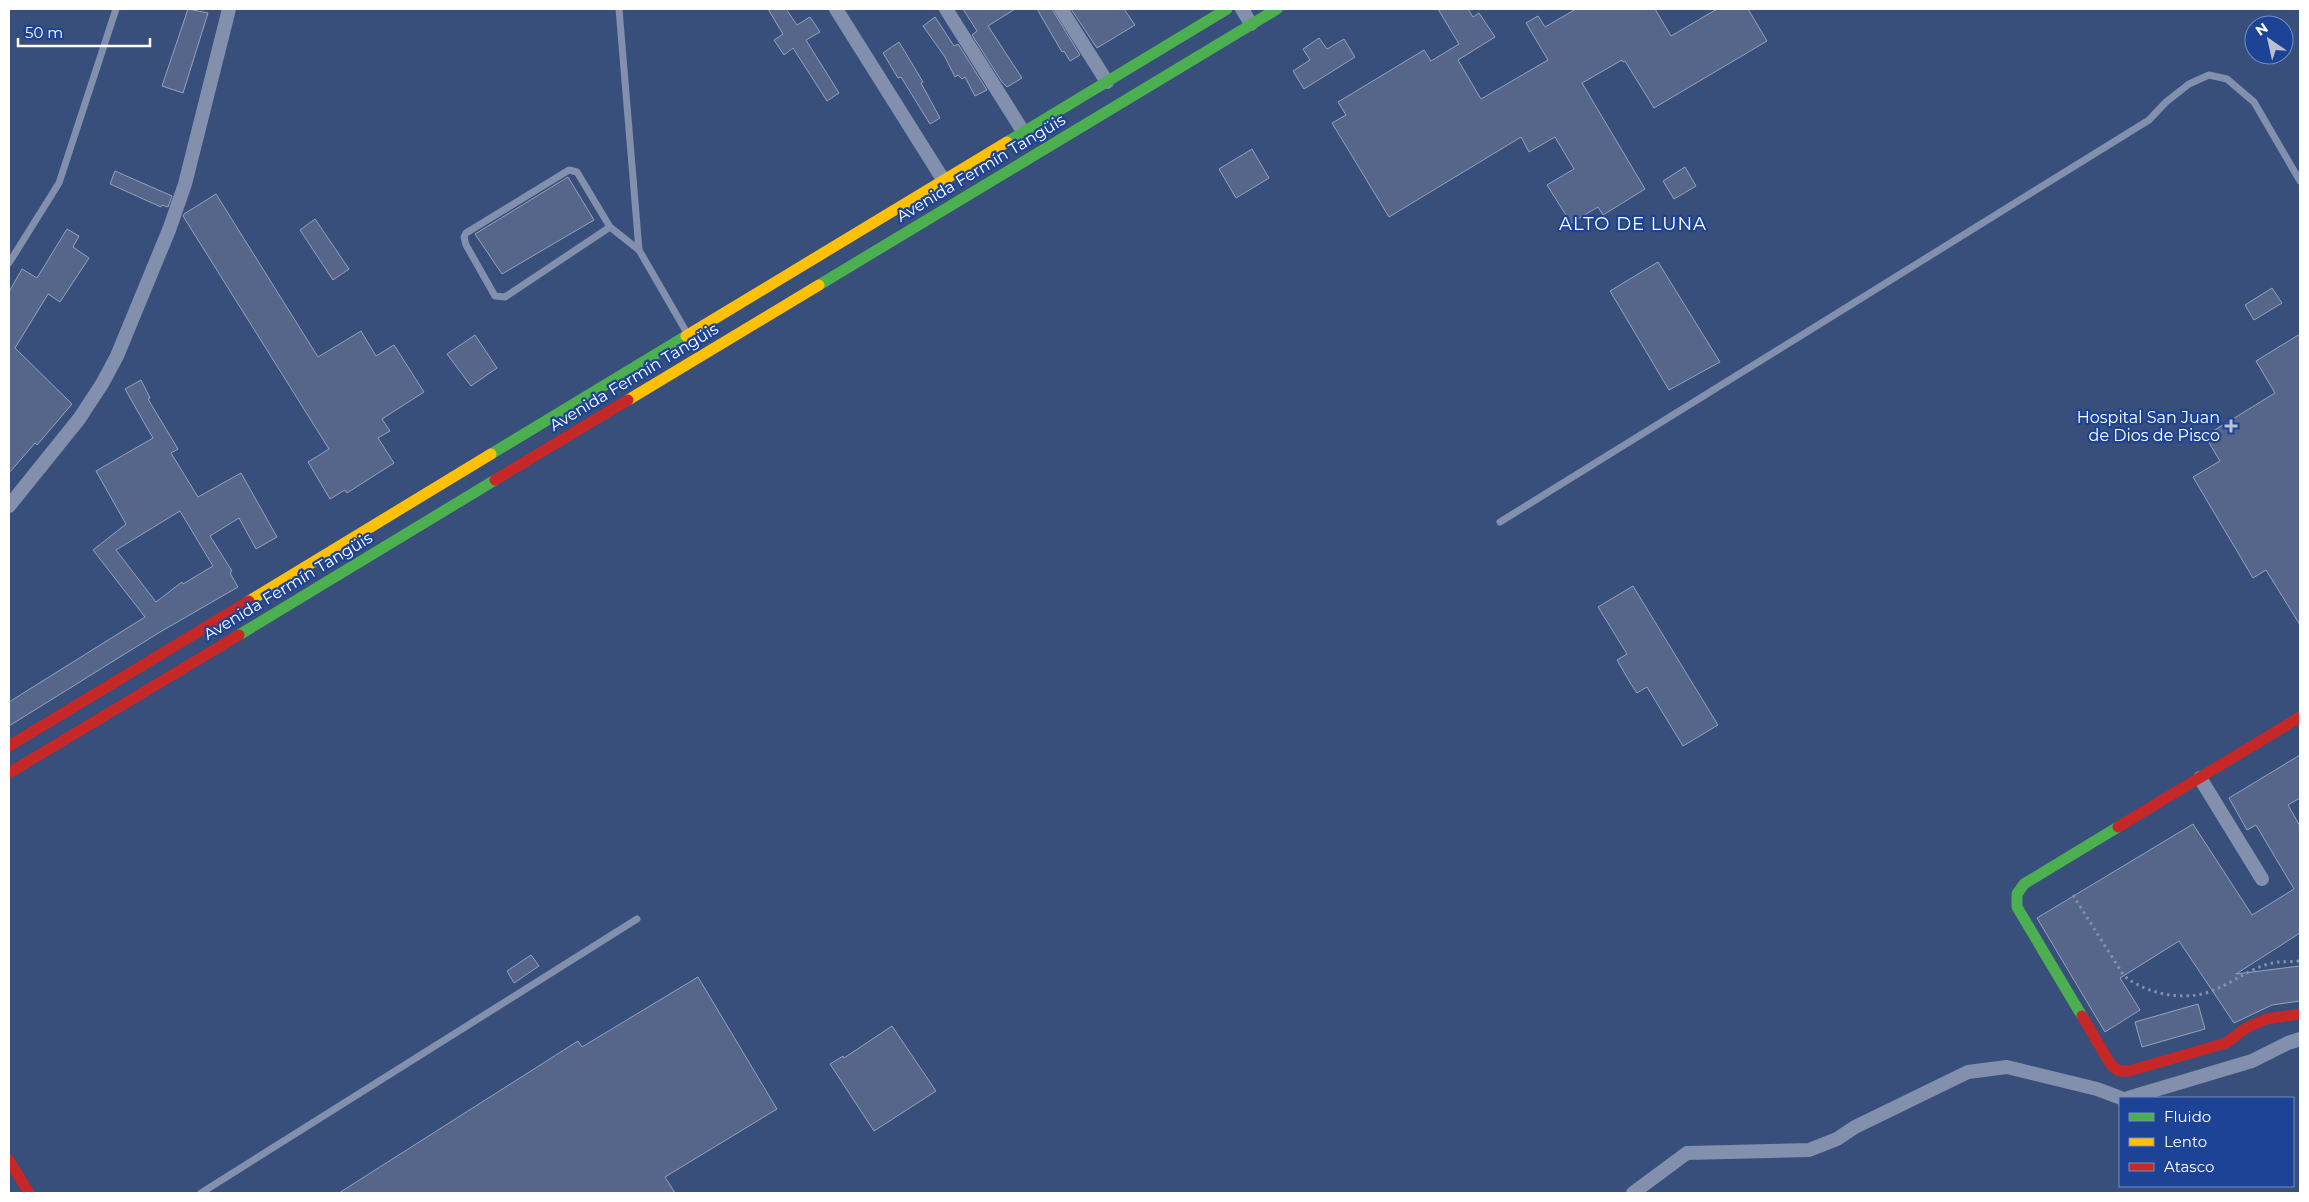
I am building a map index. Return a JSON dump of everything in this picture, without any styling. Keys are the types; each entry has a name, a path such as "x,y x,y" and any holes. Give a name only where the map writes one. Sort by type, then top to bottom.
{"main road":[{"name":"Avenida Fermín Tangüis","path":"9,746 1227,9"},
{"name":"Avenida Fermín Tangüis","path":"9,773 1277,9"},
{"path":"211,624 224,644"},
{"path":"2300,718 2024,884 2017,891 2017,907 2112,1065 2119,1071 2129,1071 2226,1043 2246,1028 2266,1019 2300,1014"},
{"path":"9,1160 29,1193"}],"street":[{"path":"9,506 78,418 102,384 117,356 186,184 229,9"},
{"path":"836,9 944,181"},
{"path":"946,9 1024,132"},
{"path":"1061,9 1107,82"},
{"path":"1242,9 1251,24"},
{"path":"2200,778 2262,879"},
{"path":"2131,1097 2252,1061 2300,1039"},
{"path":"1633,1193 1687,1153 1809,1150 1837,1139 1855,1127 1968,1072 1978,1070 2007,1067 2097,1089 2119,1097"}],"lane":[{"path":"9,262 59,183 116,9"},
{"path":"619,9 638,250"},
{"path":"1500,522 2149,120 2189,84 2210,75 2227,79 2254,102 2300,181"},
{"path":"610,227 500,298 495,296 466,246 464,237 570,170 577,172 610,227 638,250 689,335"},
{"path":"201,1193 637,919"}],"path":[{"path":"2073,895 2124,976 2133,983 2162,994 2185,995 2209,992 2266,964 2300,961"}],"building":[{"path":"188,9 208,13 183,93 162,86"},
{"path":"768,9 786,9 797,25 810,17 820,32 806,40 839,93 827,101 793,48 784,55 774,40 783,34"},
{"path":"963,9 1015,9 988,26 1022,78 1007,87 1002,82 972,35 977,31"},
{"path":"1037,9 1052,9 1080,55 1070,61 1064,51 1062,52"},
{"path":"1071,9 1124,9 1135,25 1097,48"},
{"path":"1438,9 1468,9 1473,17 1479,13 1495,37 1458,60 1481,99 1548,60 1526,23 1538,16 1545,27 1576,9 1655,9 1671,36 1717,9 1748,9 1767,41 1654,108 1625,61 1623,62 1622,60 1582,83 1645,189 1603,215 1598,207 1571,223 1547,185 1574,169 1555,137 1529,152 1521,137 1389,217 1332,123 1346,115 1338,102 1424,50 1431,61 1459,44"},
{"path":"935,17 954,46 958,44 987,90 975,96 965,77 962,79 958,75 955,77 945,57 923,26"},
{"path":"1319,38 1327,49 1344,39 1355,57 1304,89 1293,71 1310,60 1303,49"},
{"path":"899,42 923,82 921,83 940,118 930,124 901,77 898,78 883,53"},
{"path":"1252,149 1269,178 1236,198 1219,169"},
{"path":"1685,167 1696,186 1674,199 1663,181"},
{"path":"115,171 172,196 168,207 162,205 161,207 110,184"},
{"path":"568,177 594,220 502,274 475,234"},
{"path":"216,194 318,357 361,331 376,356 394,345 424,392 382,419 390,431 378,438 394,463 347,493 345,490 330,499 308,462 329,449 183,216"},
{"path":"315,219 349,269 333,280 300,230"},
{"path":"67,229 79,236 73,247 89,258 60,302 48,294 15,348 72,404 37,445 35,443 9,473 9,292 22,269 37,278"},
{"path":"1658,262 1720,362 1669,390 1610,291"},
{"path":"2272,288 2282,303 2254,320 2245,305"},
{"path":"2300,334 2300,625 2266,570 2253,578 2193,477 2220,461 2205,436 2275,393 2256,361"},
{"path":"475,335 497,368 471,386 447,354"},
{"path":"141,380 150,398 148,399 178,449 171,453 198,497 241,473 277,537 256,549 239,518 210,536 232,571 230,573 238,587 160,632 9,726 9,702 145,617 93,550 126,524 96,471 153,438 125,389","holes":["180,511 213,566 183,584 182,582 156,602 116,550"]},
{"path":"1633,586 1718,725 1683,746 1647,687 1637,693 1631,684 1617,660 1627,654 1598,607"},
{"path":"2300,755 2300,798 2288,805 2300,826 2300,933 2236,974 2300,966 2300,1001 2272,1005 2234,1023 2179,941 2120,978 2140,1010 2105,1032 2037,918 2193,824 2252,915 2294,889 2256,825 2247,830 2229,798"},
{"path":"531,955 539,966 514,983 507,971"},
{"path":"698,977 777,1109 665,1177 675,1193 339,1193 578,1041 582,1047"},
{"path":"2198,1004 2205,1029 2142,1047 2135,1022"},
{"path":"892,1026 936,1091 874,1131 830,1064 843,1056 844,1058"}],"traffic: fast":[{"path":"1007,142 1227,9"},
{"path":"819,285 1277,9"},
{"path":"491,454 686,336"},
{"path":"239,635 495,480"},
{"path":"2082,1016 2017,907 2017,894 2024,884 2118,827"}],"traffic: slow":[{"path":"686,336 1007,142"},
{"path":"628,400 819,285"},
{"path":"249,601 491,454"}],"traffic: jam":[{"path":"495,480 628,400"},
{"path":"9,746 249,601"},
{"path":"9,773 239,635"},
{"path":"2118,827 2300,717"},
{"path":"2082,1016 2111,1065 2119,1071 2129,1071 2226,1043 2246,1028 2266,1019 2300,1014"},
{"path":"9,1160 29,1193"}],"place":[{"name":"Hospital San Juan de Dios de Pisco","path":"2231,426"}],"district":[{"name":"ALTO DE LUNA","path":"1633,224"}]}
